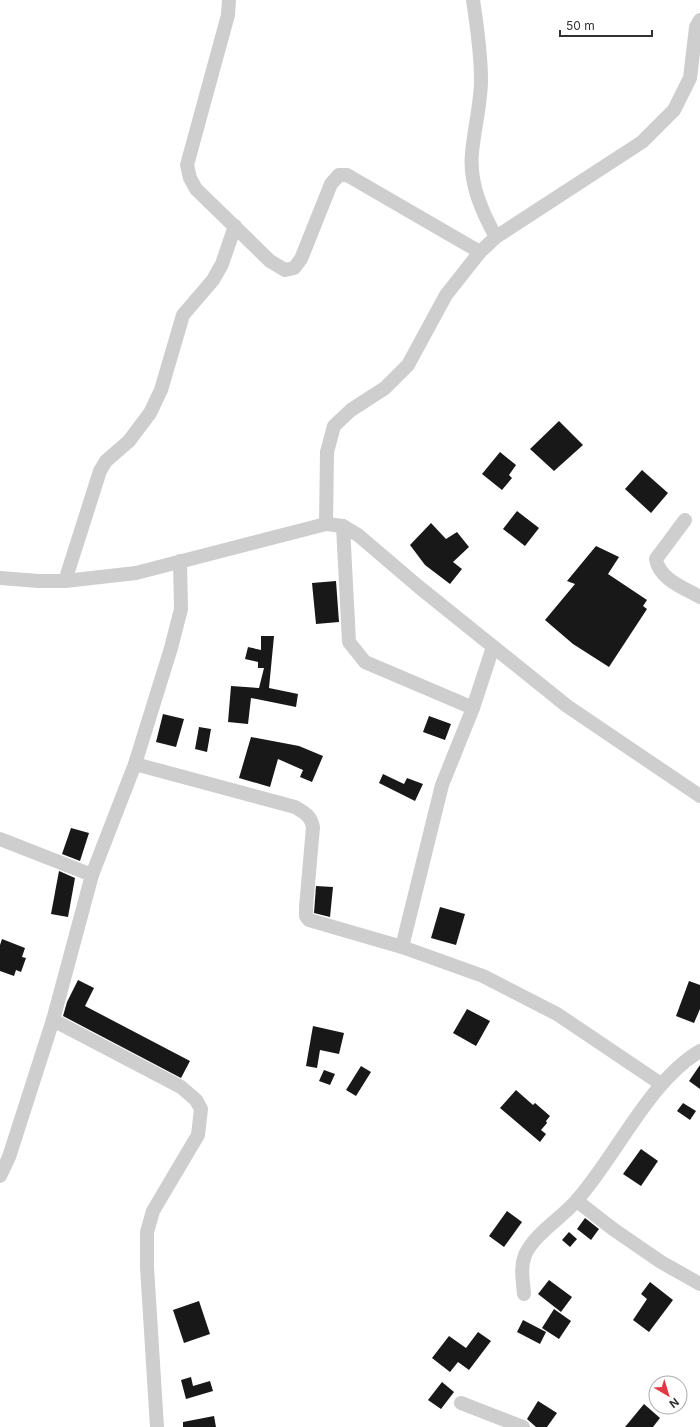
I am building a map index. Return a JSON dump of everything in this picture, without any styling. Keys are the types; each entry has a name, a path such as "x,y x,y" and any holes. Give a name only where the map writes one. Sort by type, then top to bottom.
{"street":[{"path":"229,0 228,15 187,165 190,178 196,189 270,261 285,270 294,268 301,259 331,184 339,175 347,175 480,252"},
{"path":"473,0 481,80 472,155 474,180 481,209 496,237"},
{"path":"326,524 327,452 334,426 351,410 385,388 408,366 446,295 480,252 496,237 642,142 674,110 690,78 696,28 700,20"},
{"path":"65,581 100,471 106,461 129,440 150,413 161,390 183,315 213,280 222,264 235,226"},
{"path":"685,520 656,559 657,568 664,575 700,597"},
{"path":"0,578 65,581 136,573 326,524 343,526 358,535 567,706 700,796"},
{"path":"343,526 350,642 355,650 365,662 473,708"},
{"path":"0,1176 9,1157 53,1020 92,875 135,764 171,648 181,609 180,561"},
{"path":"402,947 442,785 473,708 493,647"},
{"path":"135,764 295,807 307,814 313,827 306,907 306,916 309,920 402,947 483,976 557,1014 661,1084"},
{"path":"0,839 92,875"},
{"path":"53,1020 181,1087 196,1100 201,1109 198,1135 153,1211 147,1232 147,1267 157,1427"},
{"path":"524,1294 521,1267 526,1254 535,1241 577,1201 661,1084 690,1057 700,1051"},
{"path":"577,1201 613,1229 655,1258 700,1284"},
{"path":"461,1403 523,1427"}],"building":[{"path":"559,421 583,445 554,471 530,449"},
{"path":"500,452 516,465 509,475 512,478 502,490 482,474"},
{"path":"642,470 668,493 651,513 625,489"},
{"path":"517,511 539,528 525,546 503,529"},
{"path":"431,523 446,539 457,532 469,547 453,562 462,569 450,584 425,565 410,545"},
{"path":"596,546 619,557 608,574 647,600 643,606 647,609 609,667 573,644 545,620 575,584 567,581"},
{"path":"336,581 339,622 316,624 312,583"},
{"path":"261,636 274,636 269,688 298,694 296,707 251,698 248,724 228,722 231,686 259,688 264,668 258,668 258,662 245,659 248,647 261,650"},
{"path":"163,714 184,719 176,747 156,742"},
{"path":"429,716 451,724 445,740 423,732"},
{"path":"199,727 211,729 207,752 195,749"},
{"path":"251,737 299,746 323,756 312,782 300,777 303,770 278,759 270,787 239,778"},
{"path":"383,774 404,784 407,778 423,784 415,801 379,783"},
{"path":"71,828 89,833 80,861 62,854"},
{"path":"59,871 75,878 68,917 51,914"},
{"path":"316,886 333,887 330,917 314,913"},
{"path":"440,907 465,914 456,945 431,938"},
{"path":"2,939 25,948 22,957 26,958 21,972 16,970 14,976 0,971 0,945"},
{"path":"78,980 94,988 85,1006 190,1061 181,1078 63,1016 67,1002"},
{"path":"689,981 700,985 700,1009 694,1023 676,1016"},
{"path":"467,1009 490,1021 476,1046 453,1033"},
{"path":"313,1026 344,1033 339,1054 320,1050 317,1068 306,1066"},
{"path":"700,1065 700,1089 689,1081"},
{"path":"361,1066 371,1072 356,1096 346,1090"},
{"path":"324,1070 335,1074 330,1085 319,1081"},
{"path":"516,1090 533,1105 535,1103 550,1116 546,1121 547,1123 541,1130 546,1134 540,1142 500,1108"},
{"path":"683,1103 696,1111 690,1120 677,1111"},
{"path":"641,1149 658,1161 641,1186 623,1174"},
{"path":"507,1211 522,1222 504,1247 489,1236"},
{"path":"585,1218 599,1229 591,1240 577,1229"},
{"path":"569,1232 577,1239 570,1247 562,1240"},
{"path":"549,1280 572,1297 561,1312 538,1294"},
{"path":"650,1282 673,1300 649,1332 633,1320 647,1299 641,1294"},
{"path":"199,1301 210,1334 184,1343 173,1310"},
{"path":"554,1309 571,1321 559,1339 542,1328"},
{"path":"523,1320 546,1332 540,1344 517,1332"},
{"path":"478,1332 491,1341 469,1370 458,1362 450,1372 432,1358 449,1336 466,1348"},
{"path":"191,1377 193,1386 210,1381 213,1391 186,1399 181,1380"},
{"path":"442,1382 454,1392 441,1409 428,1400"},
{"path":"538,1401 557,1413 547,1427 536,1427 527,1419"},
{"path":"644,1404 648,1408 648,1415 657,1415 660,1418 653,1427 625,1427"},
{"path":"214,1416 216,1427 183,1427 183,1422"}]}
